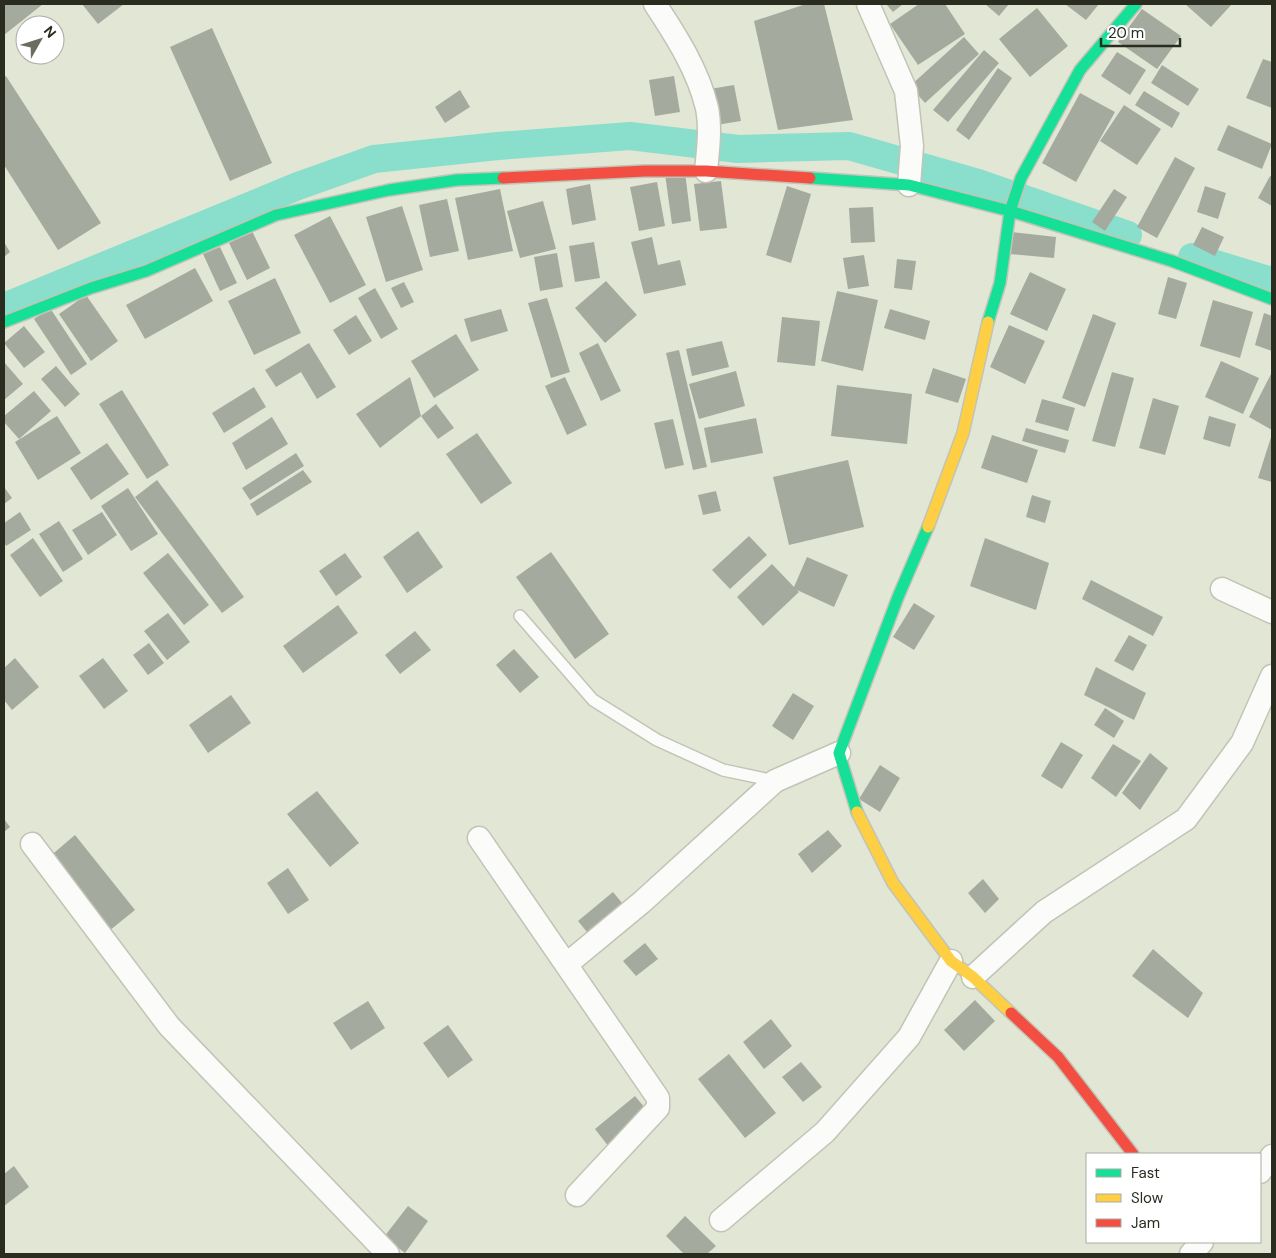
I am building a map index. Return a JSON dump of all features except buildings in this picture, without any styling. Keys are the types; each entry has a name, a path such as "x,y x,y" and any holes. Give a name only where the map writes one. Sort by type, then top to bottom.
{"street":[{"path":"655,4 684,48 707,108 709,134 707,166"},
{"path":"868,4 906,91 912,146 910,179"},
{"path":"1132,1153 1058,1057 972,977 951,961 893,883 858,816 839,753 898,597 939,502 963,433 984,334 1000,283 1012,206 1021,178 1080,70 1136,4"},
{"path":"4,322 91,288 146,272 276,215 389,190 457,180 645,171 707,166 910,179 1012,206 1172,261 1272,299"},
{"path":"1222,589 1272,612"},
{"path":"972,977 1044,912 1186,819 1242,743 1272,676"},
{"path":"567,964 642,902 775,781 839,753"},
{"path":"479,838 658,1098 658,1108 577,1195"},
{"path":"32,844 169,1026 388,1254"},
{"path":"721,1220 825,1132 909,1036 951,961"},
{"path":"1261,1171 1272,1156"},
{"path":"1191,1254 1201,1243"}],"lane":[{"path":"520,616 593,700 657,740 723,770 775,781"}],"waterway":[{"path":"4,307 298,186 374,159 498,146 630,136 738,149 849,146 978,183 1128,235"},
{"path":"1192,257 1272,281"}],"traffic: fast":[{"path":"988,322 1000,283 1010,211 1021,178 1080,70 1136,4"},
{"path":"4,322 91,288 146,271 276,215 389,190 457,180 503,178"},
{"path":"810,178 909,185 1010,211 1172,261 1272,299"},
{"path":"857,812 839,753 898,597 928,527"}],"traffic: slow":[{"path":"928,527 963,433 988,322"},
{"path":"857,812 893,883 951,961 973,977 1011,1013"}],"traffic: jam":[{"path":"503,178 645,171 706,171 810,178"},
{"path":"1011,1013 1058,1057 1132,1153"}]}
